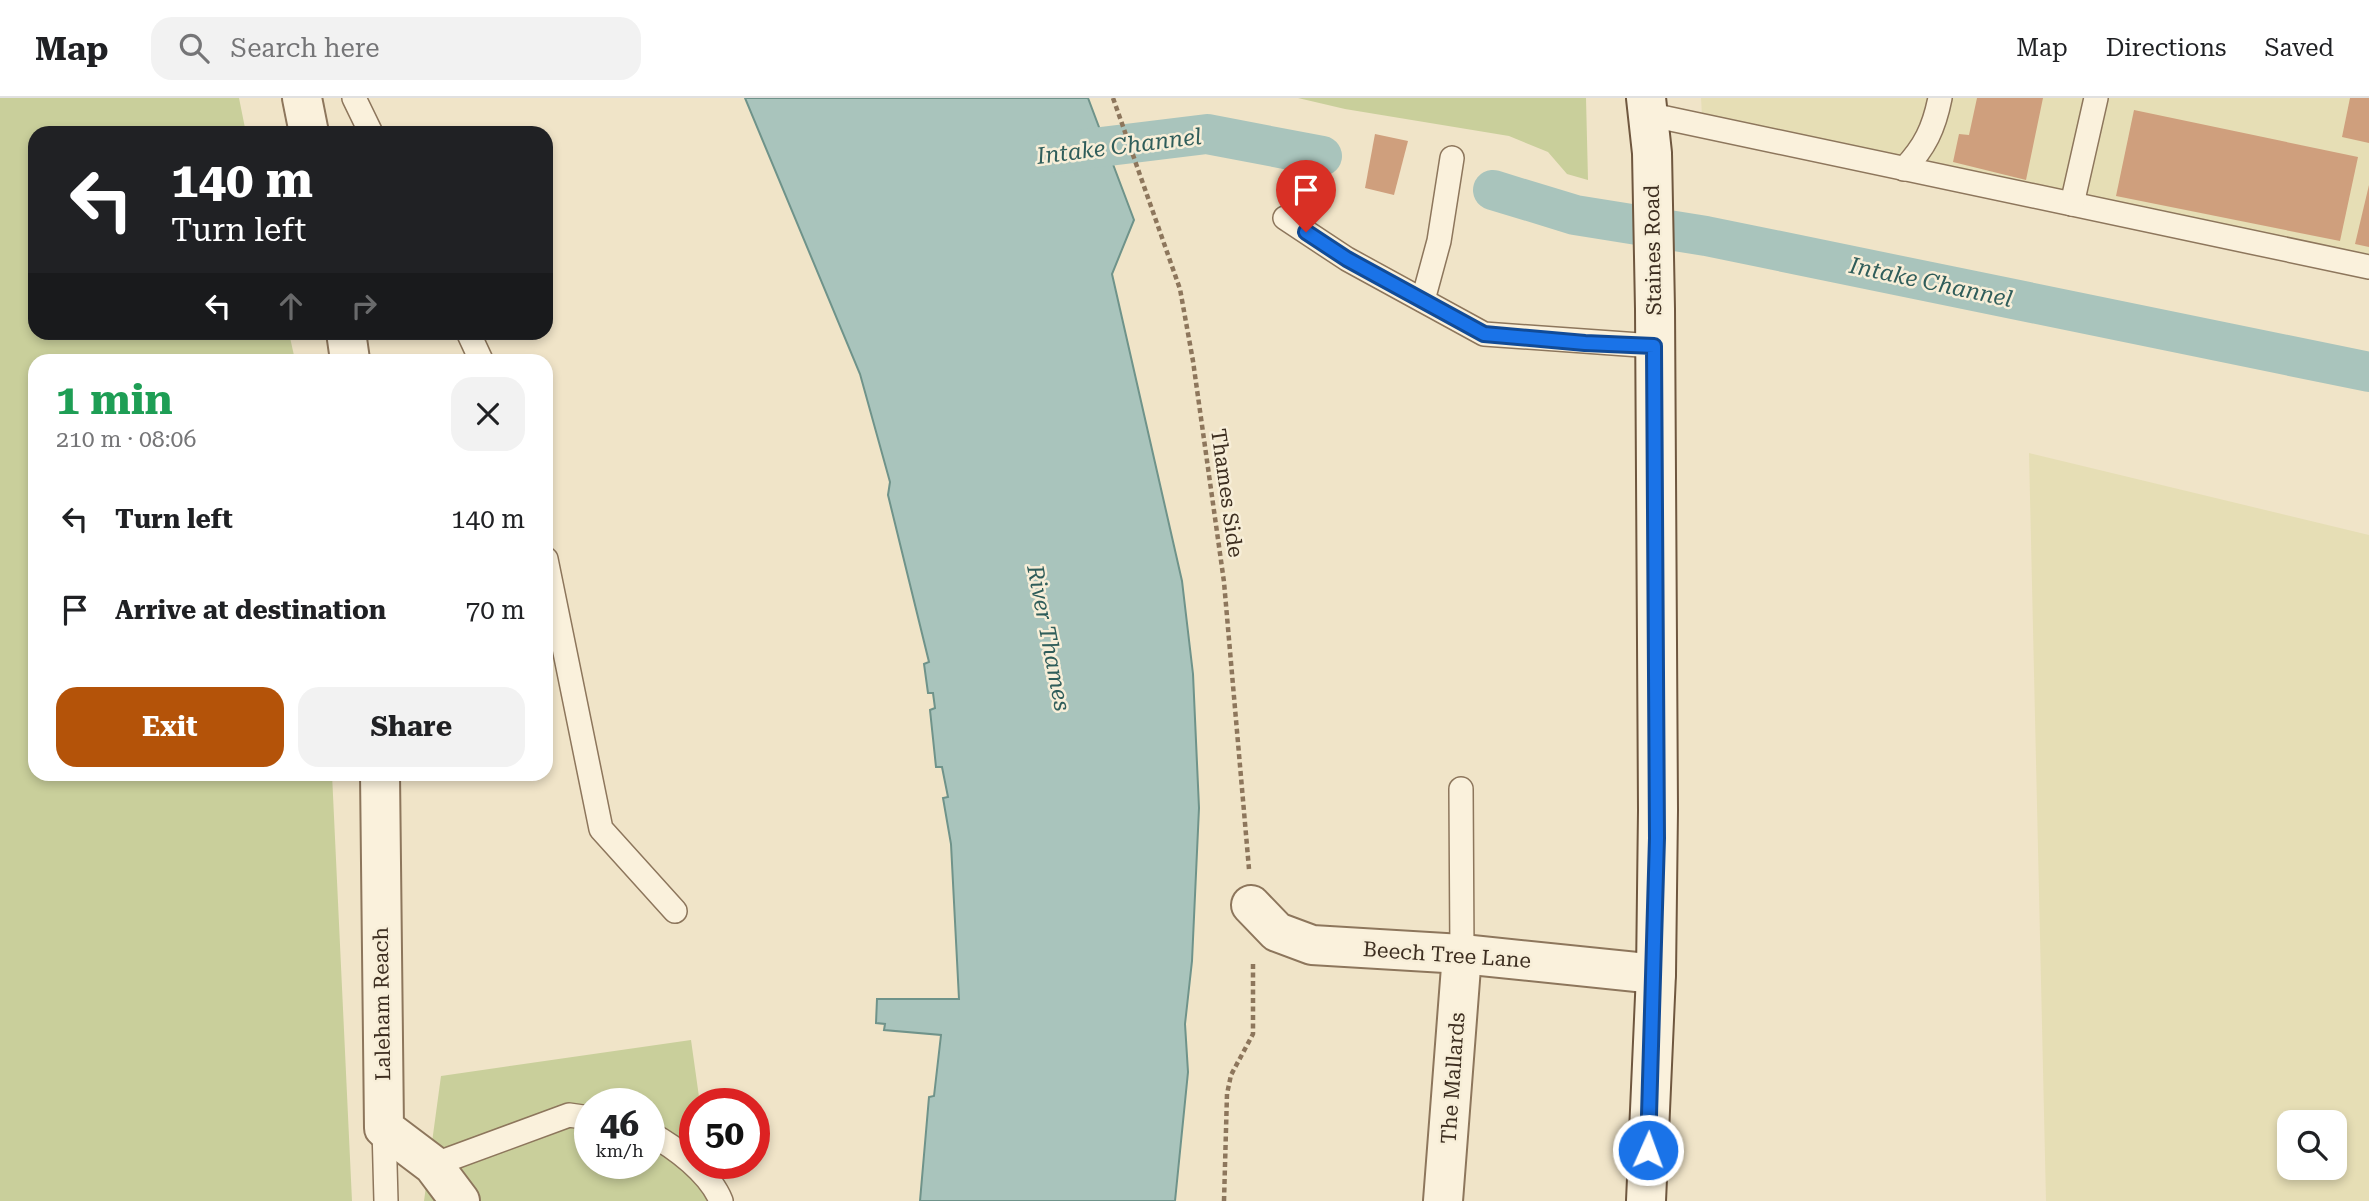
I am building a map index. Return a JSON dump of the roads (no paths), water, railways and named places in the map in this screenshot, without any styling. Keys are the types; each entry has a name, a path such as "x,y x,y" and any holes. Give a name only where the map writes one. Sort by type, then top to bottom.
{"street":[{"path":"302,98 308,126"},
{"name":"Staines Road","path":"1646,1201 1656,974 1655,327 1651,153 1647,106"},
{"name":"Laleham Reach","path":"380,781 384,1128"},
{"name":"Beech Tree Lane","path":"1251,905 1277,932 1312,945 1462,954 1656,974"},
{"name":"The Mallards","path":"1443,1201 1462,954"},
{"path":"384,1128 433,1165 460,1201"}],"lane":[{"path":"354,98 368,126"},
{"path":"1903,169 1923,149 1936,120 1940,98"},
{"path":"2072,204 2096,98"},
{"path":"1647,106 1903,169 2369,267"},
{"path":"1423,300 1439,241 1452,158"},
{"path":"1285,218 1347,259 1484,334 1585,343 1655,327"},
{"path":"553,593 601,829 675,911"},
{"path":"1461,789 1462,954"},
{"path":"433,1165 569,1115 574,1116"},
{"path":"384,1128 386,1201"},
{"path":"665,1141 672,1145 717,1191 722,1201"}],"water":[{"name":"River Thames","path":"745,98 1088,98 1134,220 1112,274 1182,581 1193,674 1199,808 1192,961 1185,1024 1188,1072 1175,1201 920,1201 929,1097 934,1096 941,1035 884,1030 885,1024 876,1023 877,999 959,999 951,844 943,798 948,797 942,767 936,767 930,710 935,708 933,693 928,693 924,664 929,662 888,495 890,482 860,374"}],"waterway":[{"name":"Intake Channel","path":"1052,153 1207,134 1322,156"},
{"name":"Intake Channel","path":"1493,190 1575,215 1706,236 2369,372"}]}
